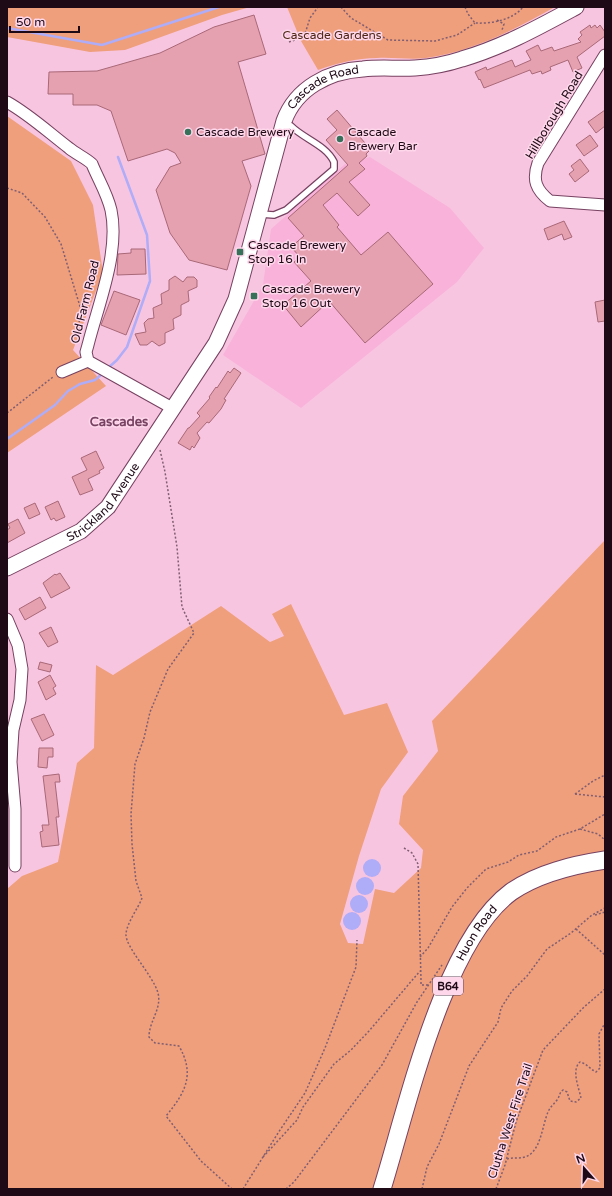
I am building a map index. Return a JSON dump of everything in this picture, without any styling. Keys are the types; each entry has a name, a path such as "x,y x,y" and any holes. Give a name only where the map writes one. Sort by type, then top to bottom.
{"main road":[{"name":"Huon Road","path":"382,1189 434,1021 452,976 484,920 510,893 530,881 560,870 605,860"}],"street":[{"name":"Cascade Road","path":"174,409 216,343 227,321 236,298 284,121 291,105 308,88 325,79 352,70 430,66 470,57 523,35 576,7"},
{"name":"Hillborough Road","path":"605,56 538,163 534,179 537,188 550,201 605,205"},
{"name":"Old Farm Road","path":"7,102 31,116 76,154 88,160 92,164 109,202 112,233 108,275 86,352 88,361 109,371 174,409"},
{"path":"62,372 88,361"},
{"name":"Strickland Avenue","path":"7,568 75,534 94,521 117,496 174,409"},
{"path":"7,619 18,645 22,669 20,700 13,730 11,762 15,809 15,866"}],"lane":[{"path":"259,214 274,214 286,210 334,169 334,162 327,152 304,137 291,126"}],"path":[{"path":"289,42 304,37 310,18 318,7"},
{"path":"341,7 351,18 388,40 442,40 457,35 475,22"},
{"path":"465,7 468,14 475,22 483,23 513,16 523,7"},
{"path":"497,20 504,24 502,30 497,34"},
{"path":"7,188 22,193 45,217 61,244 82,313 79,322 79,336 88,345"},
{"path":"7,413 47,380 62,372"},
{"path":"158,446 166,472 174,525 181,578 182,607 194,633 168,669 150,712 144,738 135,764 131,814 132,844 136,881 142,898 126,934 127,944 142,963 158,992 159,1002 157,1012 151,1021 149,1037 155,1043 179,1046 185,1057 188,1070 185,1089 166,1116 201,1161 232,1189"},
{"path":"605,775 593,780 576,794 605,797"},
{"path":"420,957 428,948 459,898 486,869 508,862 518,855 537,851 556,837 580,829 605,814"},
{"path":"580,829 598,834 605,840"},
{"path":"286,1189 304,1169 382,1065 428,986 421,985 418,864 412,853 404,848"},
{"path":"422,1189 427,1167 439,1144 469,1066 498,1022 501,1008 547,949 576,929 592,915 605,908"},
{"path":"592,915 605,912"},
{"path":"576,929 605,956"},
{"path":"243,1189 308,1086 356,967 357,940"},
{"path":"260,1161 296,1120 303,1107 334,1064 351,1050 369,1031 420,971"},
{"name":"Clutha West Fire Trail","path":"496,1189 507,1159 516,1122 543,1050 584,1007 605,989"},
{"path":"507,1159 514,1156 524,1158 531,1154 540,1143 542,1128 548,1111 563,1090 566,1092 570,1101 576,1102 581,1098 575,1071 577,1064 583,1062 590,1069 596,1072 600,1068 599,1034 605,1023"}],"shaded area":[{"path":"370,157 450,208 484,248 457,282 301,408 223,355 263,285 271,229 345,164"},
{"path":"372,859 378,862 381,868 378,874 372,877 366,874 363,868 366,862"},
{"path":"365,877 371,880 374,886 371,892 365,895 359,892 356,886 359,880"},
{"path":"359,895 365,898 368,904 365,910 359,913 353,910 350,904 353,898"},
{"path":"352,912 358,915 361,921 358,927 352,930 346,927 343,921 346,915"}],"green space":[{"path":"7,7 250,7 222,15 125,50 90,52 7,37"},
{"name":"Cascade Gardens","path":"287,7 555,7 509,31 460,51 420,59 362,59 340,63 318,70 301,41"},
{"path":"7,116 71,161 93,205 103,273 73,350 106,386 7,453"},
{"path":"605,540 605,1189 7,1189 7,889 22,876 58,862 77,763 94,748 96,665 113,675 221,606 270,642 284,636 272,614 291,604 344,715 387,703 408,752 381,789 359,856 340,924 348,943 363,944 375,889 394,893 421,868 423,850 399,824 403,796 438,751 432,721"}],"building":[{"name":"Cascade Brewery","path":"254,15 266,54 238,62 265,154 242,161 251,186 227,270 189,260 170,233 156,190 170,167 181,163 175,153 167,149 128,161 111,111 97,105 73,105 73,94 48,94 49,72 97,71 160,53 214,27"},
{"path":"590,25 591,28 595,25 597,28 600,25 605,32 605,36 577,57 582,68 573,72 568,60 550,67 551,70 542,74 541,71 532,74 530,70 484,88 475,72 486,67 487,70 512,60 515,67 531,60 526,51 538,45 541,51 552,47 554,51 581,42 578,39 582,35 580,32"},
{"path":"337,110 365,143 363,144 369,151 366,154 367,156 359,163 365,169 349,182 370,205 358,216 337,193 323,205 339,225 337,227 361,255 388,232 433,284 365,343 329,301 301,327 283,305 311,281 294,262 300,257 291,247 304,236 288,218 348,165 326,140 337,130 327,119"},
{"path":"605,110 605,126 596,133 588,122"},
{"path":"590,135 598,146 584,156 576,145"},
{"path":"580,159 589,171 575,182 569,174 574,170 571,166"},
{"path":"564,221 572,237 564,240 562,234 548,240 544,229"},
{"path":"131,249 145,249 146,274 117,275 118,254 131,253"},
{"path":"175,276 183,282 187,277 194,277 197,280 197,287 188,291 189,301 181,305 181,315 173,319 174,329 165,333 165,343 159,346 152,341 147,345 140,345 135,334 146,332 144,323 148,319 154,318 153,308 162,304 161,294 169,290 169,280"},
{"path":"114,291 140,300 126,335 101,325"},
{"path":"605,300 605,321 598,322 595,302"},
{"path":"234,368 241,373 224,399 226,400 221,409 209,423 207,422 197,433 200,438 194,448 192,446 190,450 178,443 188,428 200,416 197,413 210,398 209,397 216,387 217,388 228,371 230,373"},
{"path":"96,451 104,468 99,471 100,473 88,479 93,490 80,495 72,477 87,470 81,458"},
{"path":"58,501 65,517 56,521 54,518 51,520 45,507"},
{"path":"35,503 40,514 29,519 24,508"},
{"path":"18,519 25,533 7,543 7,530 10,528 8,524"},
{"path":"60,573 70,588 51,598 43,583 55,574"},
{"path":"40,597 46,608 25,620 19,609"},
{"path":"51,627 58,642 48,647 39,633"},
{"path":"40,662 52,665 50,672 38,669"},
{"path":"50,675 56,686 53,688 56,694 46,700 38,682"},
{"path":"44,714 54,735 42,741 31,719"},
{"path":"39,748 53,748 53,757 48,757 47,768 38,767"},
{"path":"59,774 60,782 55,782 59,817 56,817 59,845 42,847 40,832 43,831 42,825 49,825 43,776"}],"waterway":[{"path":"7,28 102,45 219,7"},
{"path":"108,368 117,360 127,347 150,281 147,235 118,157"},
{"path":"7,439 55,405 68,391 80,384 95,380 103,373"}],"place":[{"name":"Cascade Brewery","path":"188,132"},
{"name":"Cascade Brewery Bar","path":"340,139"},
{"name":"Cascade Brewery Stop 16 In","path":"240,252"},
{"name":"Cascade Brewery Stop 16 Out","path":"254,296"}],"district":[{"name":"Cascades","path":"119,421"}]}
